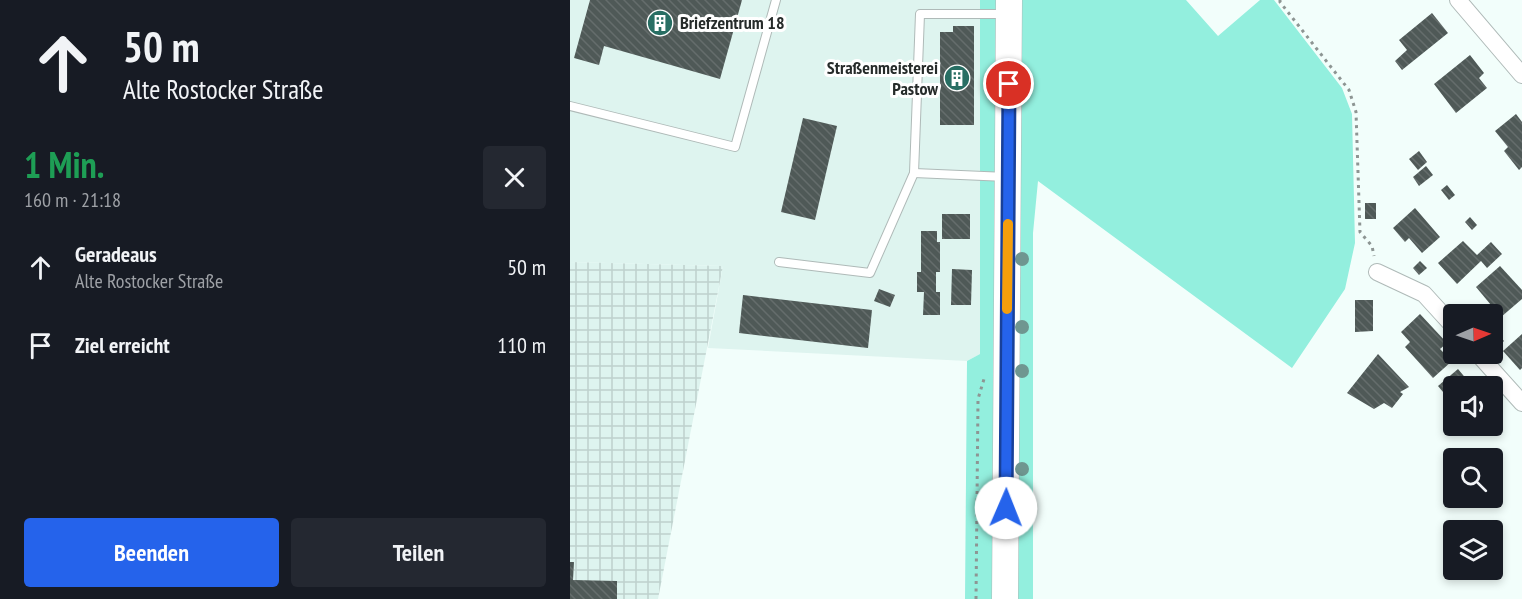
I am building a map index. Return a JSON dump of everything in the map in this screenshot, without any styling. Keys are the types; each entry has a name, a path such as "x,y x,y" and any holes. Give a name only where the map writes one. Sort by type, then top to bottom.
{"main road":[{"path":"1005,599 1009,7"}],"street":[{"path":"1458,0 1522,75"},
{"path":"1377,272 1424,294 1443,315"},
{"path":"1487,364 1522,403"}],"lane":[{"path":"570,106 735,147 776,0"},
{"path":"779,262 870,273 914,173 920,14 1009,7"},
{"path":"914,173 1008,177"}],"path":[{"path":"1280,0 1349,90 1356,112 1360,232 1372,246 1377,272"}],"shaded area":[{"path":"570,0 980,0 980,354 967,361 708,348 723,266 570,262"},
{"path":"570,262 723,266 658,599 570,599"}],"green space":[{"path":"980,0 1186,0 1218,36 1260,0 1274,0 1342,88 1352,114 1355,243 1345,289 1292,368 1038,181 1033,233 1033,599 965,599 967,361 980,354"}],"building":[{"name":"Briefzentrum 18","path":"590,0 742,0 720,79 604,46 599,65 574,58"},
{"path":"1432,13 1448,33 1402,70 1395,61 1407,50 1399,40"},
{"name":"Straßenmeisterei Pastow","path":"953,26 974,26 974,125 940,125 940,32 953,32"},
{"path":"1470,55 1484,73 1479,78 1487,88 1456,113 1434,84"},
{"path":"1516,114 1522,122 1522,167 1519,170 1504,151 1508,147 1495,131"},
{"path":"803,118 837,126 815,220 781,212"},
{"path":"1419,151 1427,162 1418,170 1409,159"},
{"path":"1426,166 1433,175 1419,186 1413,177"},
{"path":"1447,185 1455,195 1449,200 1441,190"},
{"path":"1365,203 1376,203 1376,219 1365,219"},
{"path":"1415,208 1440,237 1422,253 1409,238 1405,242 1393,228"},
{"path":"942,214 970,214 970,239 942,239"},
{"path":"1470,217 1477,225 1472,230 1465,222"},
{"path":"921,231 937,231 937,242 940,242 940,272 936,272 936,292 940,292 940,315 923,315 924,292 917,292 917,272 921,272"},
{"path":"1463,241 1477,255 1491,242 1502,254 1487,268 1481,261 1457,284 1438,263"},
{"path":"1420,261 1427,268 1419,275 1413,268"},
{"path":"1500,266 1522,290 1522,299 1503,315 1503,304 1490,304 1476,287"},
{"path":"952,269 972,270 971,305 951,305"},
{"path":"879,289 895,295 890,307 874,301"},
{"path":"743,295 872,310 868,348 739,333"},
{"path":"1355,300 1373,300 1373,331 1355,332"},
{"path":"1420,314 1443,339 1443,346 1440,349 1443,352 1443,364 1449,364 1433,378 1405,347 1410,342 1401,332"},
{"path":"1522,334 1522,368 1520,370 1503,351"},
{"path":"1378,354 1409,387 1400,392 1403,394 1392,408 1384,403 1374,409 1347,393"},
{"path":"1458,369 1464,376 1450,376"},
{"path":"1443,382 1443,392 1438,386"},
{"path":"570,562 574,562 573,580 617,581 617,599 570,599"}],"slow traffic":[{"path":"1007,309 1008,224"}],"place":[{"name":"Briefzentrum 18","path":"660,23"},
{"name":"Straßenmeisterei Pastow","path":"957,78"}],"route":[{"path":"1006,508 1009,84"}]}
